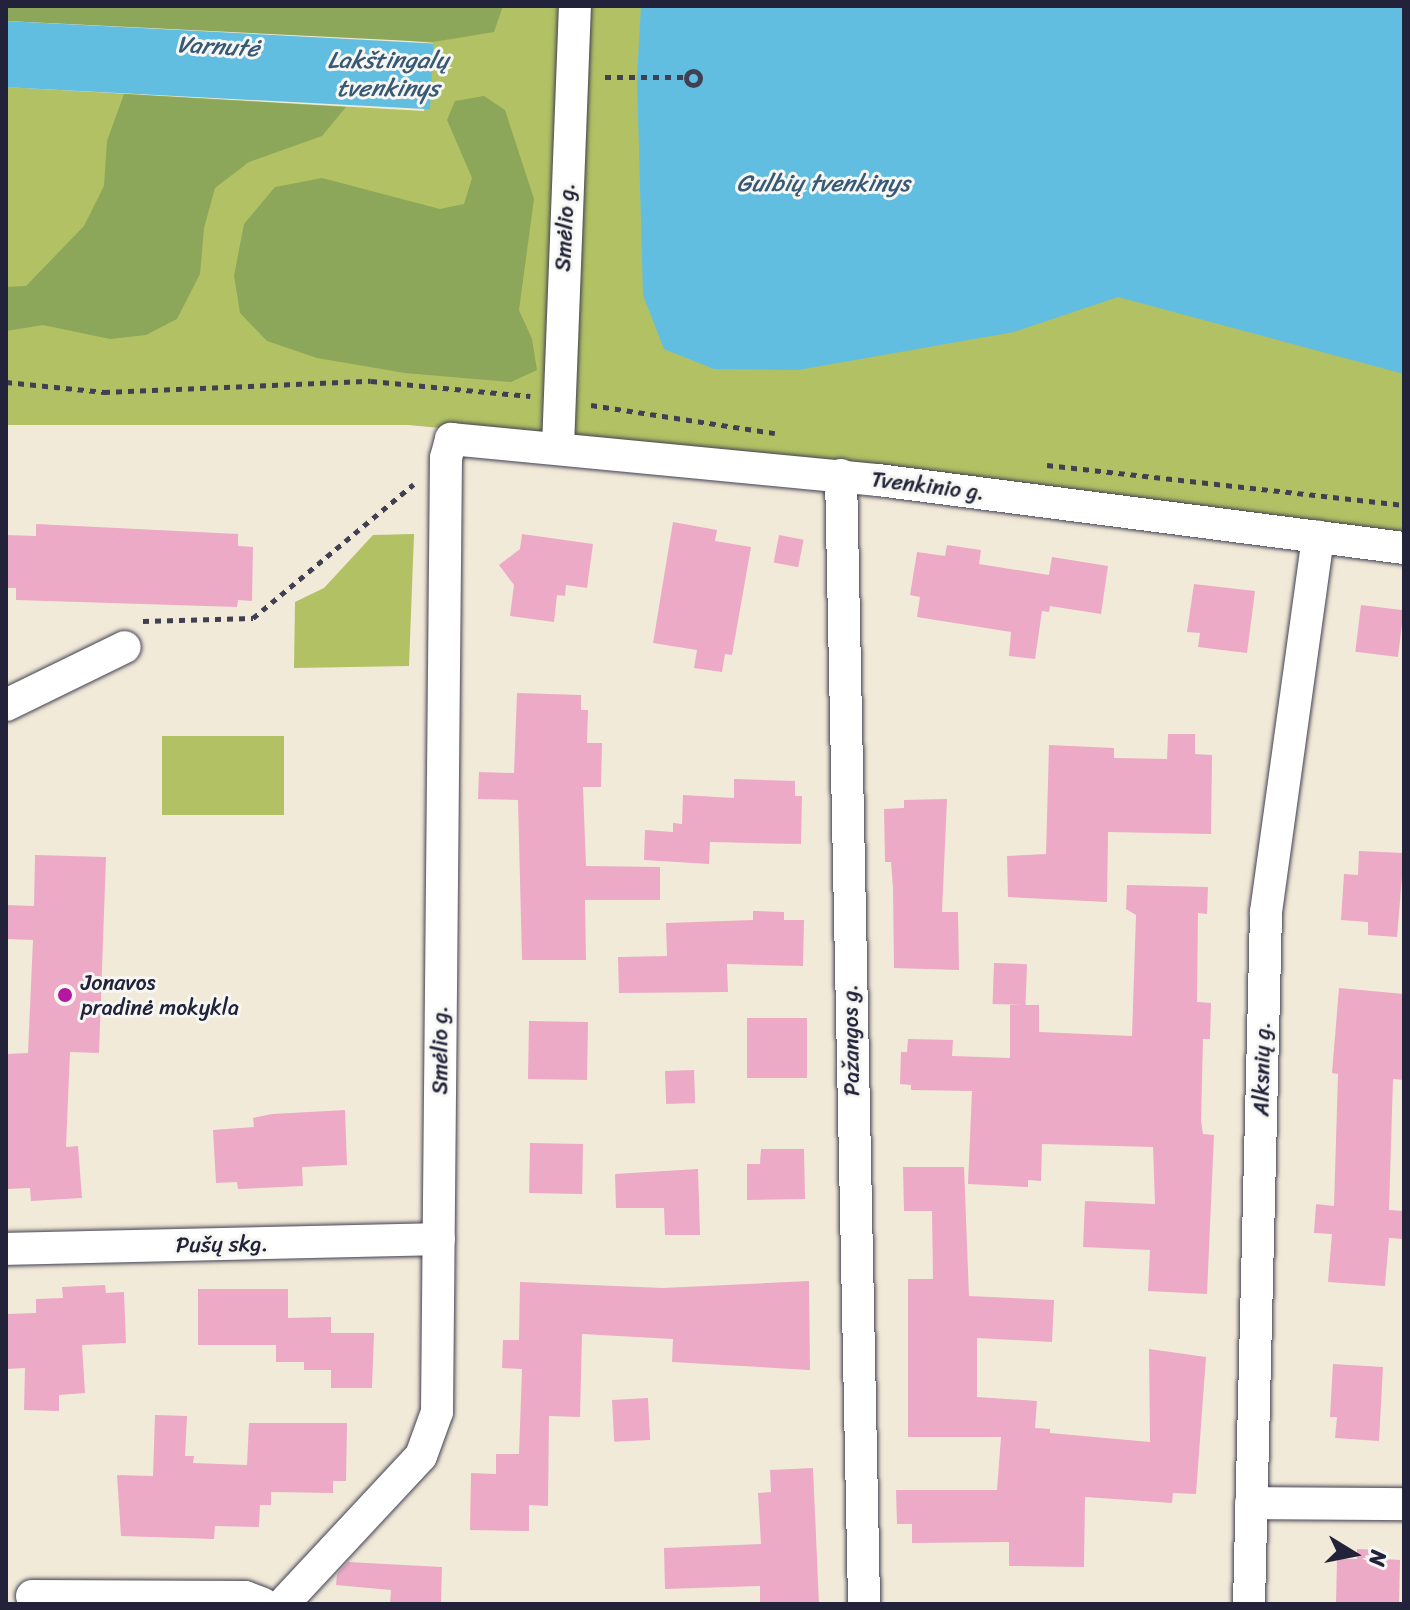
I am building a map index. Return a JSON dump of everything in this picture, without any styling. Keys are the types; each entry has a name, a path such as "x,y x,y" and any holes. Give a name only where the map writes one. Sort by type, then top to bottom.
{"street":[{"name":"Smėlio g.","path":"558,447 575,6"},
{"name":"Tvenkinio g.","path":"448,448 558,447 841,475 1404,548"},
{"name":"Smėlio g.","path":"283,1604 421,1456 432,1436 437,1412 448,448"},
{"name":"Pažangos g.","path":"841,475 864,1604"},
{"name":"Alksnių g.","path":"1249,1604 1266,912 1318,537"},
{"path":"6,705 125,647"},
{"name":"Pušų skg.","path":"6,1249 439,1239"},
{"path":"1251,1503 1404,1504"},
{"path":"32,1596 245,1597 263,1604"}],"path":[{"path":"604,77 686,77"},
{"path":"125,647 145,617 253,618 448,448"}],"green space":[{"path":"6,6 1404,6 1404,536 851,466 408,425 6,425 6,87 424,111 433,43"},
{"path":"6,6 503,6 494,32 433,42 6,21"},
{"path":"124,94 346,107 322,136 249,162 215,188 204,228 200,274 177,319 146,335 110,339 43,325 6,331 6,287 26,286 84,226 104,186 107,141"},
{"path":"484,96 505,110 534,199 519,310 532,339 537,370 511,382 405,373 317,358 267,341 240,313 234,276 244,224 275,187 322,178 440,209 464,204 472,178 447,120 455,101"},
{"path":"414,534 409,666 294,668 295,602 324,588 373,535"},
{"path":"162,736 284,736 284,815 162,815"}],"water":[{"name":"Gulbių tvenkinys","path":"641,6 1404,6 1404,374 1118,297 1014,332 798,370 714,369 664,349 643,295 637,77"},
{"name":"Lakštingalų tvenkinys","path":"6,21 433,43 430,109 6,87"}],"building":[{"path":"673,522 717,530 715,541 751,547 732,655 725,654 722,672 694,668 697,650 653,643"},
{"path":"36,524 238,534 238,546 253,547 252,601 238,600 237,607 16,600 16,588 6,588 6,535 36,536"},
{"path":"522,534 593,544 587,588 566,585 565,596 557,595 554,622 510,616 514,585 499,565 520,549"},
{"path":"779,535 804,540 798,567 774,562"},
{"path":"947,545 981,550 979,564 1049,575 1052,557 1108,566 1101,614 1050,606 1049,612 1042,611 1035,659 1009,656 1011,632 917,617 920,597 910,595 917,552 945,556"},
{"path":"1194,584 1255,591 1247,653 1198,647 1200,633 1187,632"},
{"path":"1361,605 1404,610 1398,657 1355,652"},
{"path":"517,693 581,695 581,710 588,710 587,743 602,743 601,787 583,787 586,866 660,867 660,900 585,900 586,960 522,960 518,800 478,799 479,772 514,773"},
{"path":"1168,734 1195,734 1195,754 1212,755 1211,834 1108,832 1107,902 1008,897 1007,856 1046,854 1049,745 1114,748 1114,758 1167,759"},
{"path":"734,779 795,781 795,796 802,796 801,844 710,842 709,864 644,860 645,830 673,832 673,823 682,824 683,795 734,798"},
{"path":"947,799 942,912 958,912 959,970 894,968 893,888 891,862 885,862 884,809 904,808 904,800"},
{"path":"1359,851 1404,853 1397,937 1368,935 1368,922 1341,920 1344,874 1358,875"},
{"name":"Jonavos pradinė mokykla","path":"35,855 106,857 99,1053 70,1052 66,1147 78,1146 82,1198 31,1201 30,1188 6,1189 6,1054 28,1053 33,940 6,939 6,905 34,906"},
{"path":"1127,885 1208,887 1207,914 1198,913 1197,1002 1211,1003 1210,1039 1203,1039 1201,1121 1203,1134 1214,1135 1207,1294 1148,1291 1150,1250 1083,1247 1085,1201 1155,1204 1153,1147 1042,1144 1041,1181 1028,1180 1028,1187 968,1184 972,1091 911,1090 911,1085 900,1084 901,1052 907,1052 908,1039 953,1040 952,1056 1010,1058 1010,1005 1039,1005 1039,1032 1132,1036 1136,915 1126,909"},
{"path":"753,911 784,912 784,920 804,920 803,966 727,964 728,992 619,993 618,957 667,956 666,923 753,920"},
{"path":"994,963 1027,964 1026,1005 993,1004"},
{"path":"1339,988 1404,994 1404,1080 1393,1079 1389,1210 1404,1211 1404,1239 1389,1238 1385,1286 1328,1282 1332,1234 1314,1233 1316,1204 1334,1206 1338,1074 1332,1073"},
{"path":"747,1018 807,1018 807,1078 747,1078"},
{"path":"529,1021 588,1022 587,1080 528,1079"},
{"path":"694,1070 695,1103 666,1104 665,1071"},
{"path":"345,1110 347,1165 302,1167 303,1186 238,1189 237,1182 216,1183 213,1130 254,1127 253,1118 272,1114"},
{"path":"530,1143 583,1144 582,1194 529,1193"},
{"path":"761,1149 804,1149 805,1199 747,1200 747,1164 760,1164"},
{"path":"903,1167 964,1167 969,1296 1054,1300 1052,1342 977,1338 977,1397 1037,1401 1035,1428 1050,1429 1050,1433 1150,1442 1149,1349 1206,1357 1196,1494 1173,1493 1172,1503 1085,1497 1084,1567 1009,1566 1009,1542 912,1543 912,1524 897,1524 896,1490 997,1490 1001,1437 908,1437 908,1279 933,1279 932,1211 904,1211"},
{"path":"698,1169 700,1235 665,1235 664,1208 616,1208 615,1174"},
{"path":"809,1281 810,1370 672,1362 673,1339 582,1334 580,1417 549,1416 548,1506 529,1505 529,1531 470,1530 471,1473 496,1474 496,1454 519,1454 522,1369 502,1368 503,1340 519,1340 520,1282 663,1288"},
{"path":"105,1285 106,1293 124,1292 126,1343 82,1345 85,1393 59,1395 59,1411 24,1410 25,1368 6,1369 6,1314 36,1313 36,1299 63,1298 62,1287"},
{"path":"198,1289 288,1289 288,1318 331,1317 331,1333 374,1333 372,1388 331,1388 331,1370 304,1370 304,1362 276,1362 276,1345 198,1345"},
{"path":"1333,1364 1383,1367 1379,1441 1335,1438 1337,1417 1330,1417"},
{"path":"648,1398 650,1440 614,1442 612,1400"},
{"path":"155,1415 187,1416 185,1456 194,1456 193,1463 247,1465 249,1423 347,1423 346,1481 333,1481 333,1493 271,1492 271,1505 260,1505 259,1527 215,1526 214,1539 121,1536 117,1475 153,1476"},
{"path":"813,1468 819,1604 760,1604 760,1586 665,1589 664,1548 761,1544 758,1493 771,1492 770,1470"},
{"path":"1357,1549 1384,1550 1384,1559 1400,1560 1399,1604 1336,1604 1337,1559 1357,1559"},
{"path":"348,1562 442,1567 441,1604 390,1604 391,1590 336,1585 337,1574"}],"place":[{"name":"Jonavos pradinė mokykla","path":"65,995"}],"water label":[{"name":"Varnutė","path":"218,47"}]}
